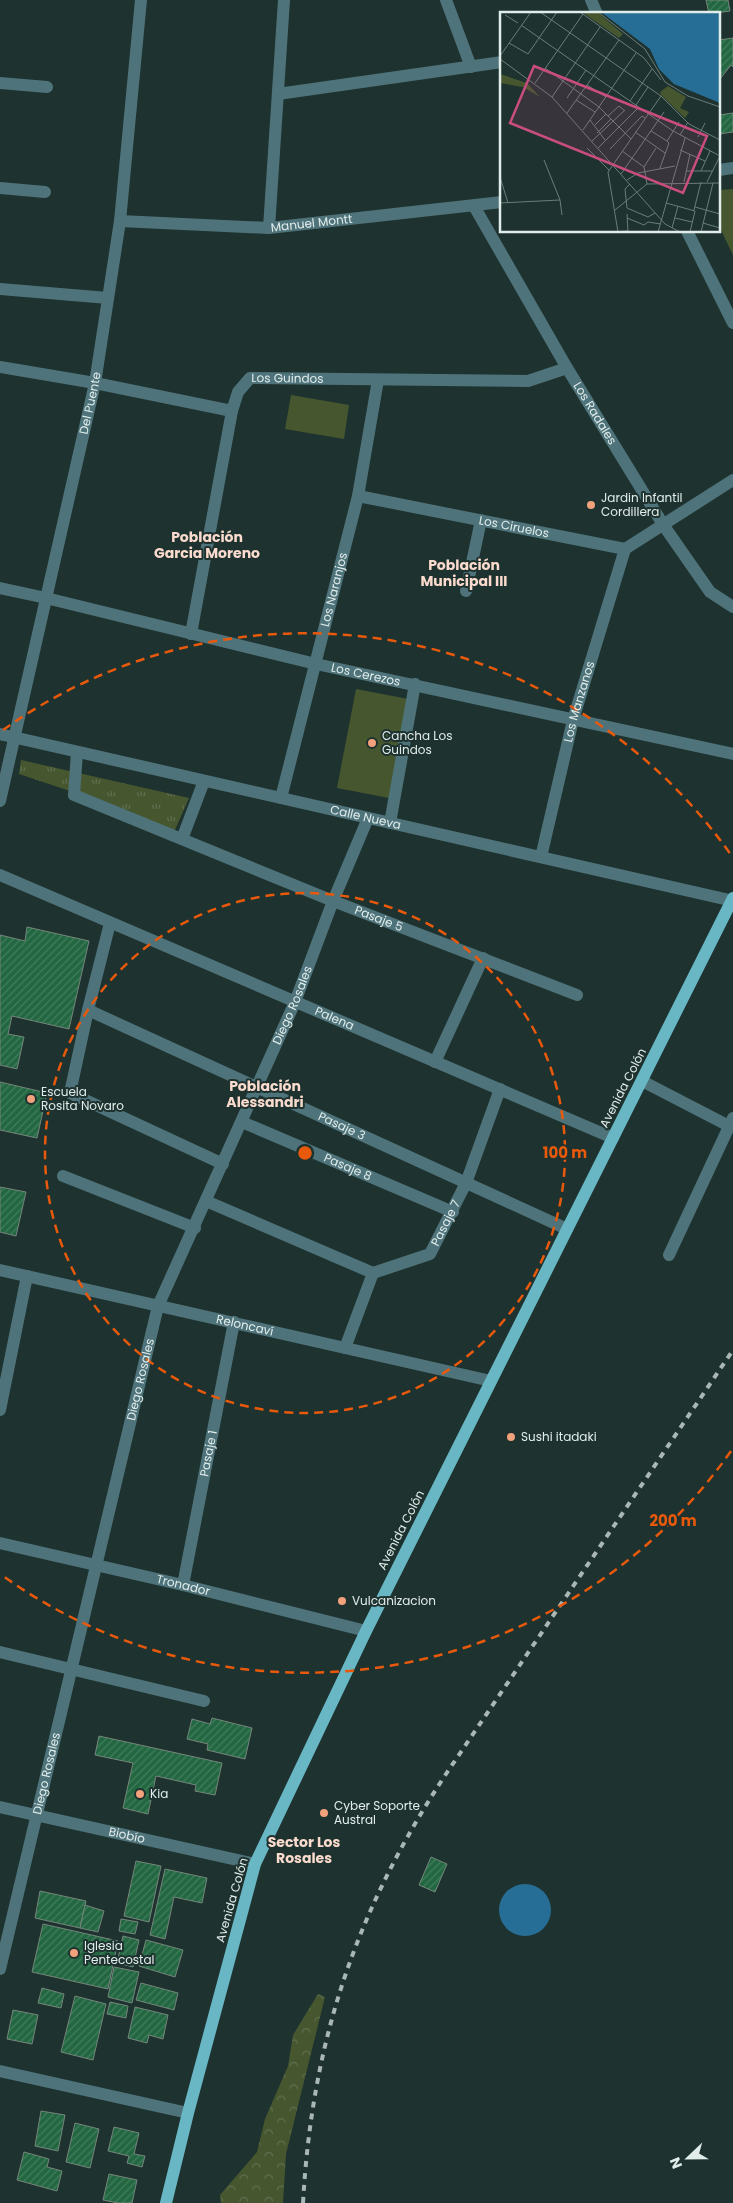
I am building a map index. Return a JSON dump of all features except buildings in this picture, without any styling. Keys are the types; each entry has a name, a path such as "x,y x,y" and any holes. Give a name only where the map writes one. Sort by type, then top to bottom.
{"main road":[{"name":"Avenida Colón","path":"166,2203 255,1864 366,1631 733,900"}],"street":[{"name":"Del Puente","path":"0,801 95,383 120,221 141,0"},
{"path":"269,228 284,0"},
{"path":"446,0 471,67"},
{"path":"592,0 596,12"},
{"path":"278,94 500,62"},
{"path":"0,83 46,87"},
{"path":"720,170 733,168"},
{"path":"0,188 45,192"},
{"name":"Manuel Montt","path":"120,221 269,228 500,202"},
{"name":"Los Radales","path":"474,206 567,368 664,526 710,592 733,607"},
{"path":"688,232 733,323"},
{"path":"0,289 108,298"},
{"path":"0,367 95,383 232,411 191,634"},
{"name":"Los Guindos","path":"232,411 238,392 250,378 528,382 567,368"},
{"name":"Los Naranjos","path":"281,798 358,496 378,380"},
{"path":"625,549 664,526 733,480"},
{"name":"Los Ciruelos","path":"358,496 625,549"},
{"path":"466,592 481,520"},
{"name":"Los Manzanos","path":"541,857 573,720 625,549"},
{"name":"Los Cerezos","path":"0,588 316,664 733,754"},
{"path":"390,823 415,684"},
{"name":"Calle Nueva","path":"0,734 733,900"},
{"name":"Pasaje 5","path":"77,752 74,796 333,901 577,994"},
{"path":"182,839 204,781"},
{"name":"Diego Rosales","path":"0,1968 158,1306 195,1228 295,1002 333,901 368,818"},
{"name":"Palena","path":"0,875 110,924 613,1138"},
{"path":"110,924 88,1010 70,1093 223,1164"},
{"path":"435,1062 483,958"},
{"name":"Pasaje 3","path":"88,1010 567,1229"},
{"path":"642,1081 731,1122 669,1255"},
{"name":"Pasaje 7","path":"373,1273 430,1254 466,1183 500,1089"},
{"name":"Pasaje 8","path":"242,1122 452,1212"},
{"path":"63,1176 195,1228"},
{"path":"206,1201 373,1273 345,1348"},
{"name":"Reloncaví","path":"0,1270 491,1381"},
{"path":"0,1410 27,1276"},
{"name":"Pasaje 1","path":"182,1585 234,1322"},
{"name":"Tronador","path":"0,1543 182,1585 366,1631"},
{"path":"0,1652 204,1701"},
{"name":"Biobío","path":"0,1807 255,1864"},
{"path":"0,2070 188,2114"}],"green space":[{"path":"733,189 733,255 720,228 720,190"},
{"path":"291,395 349,405 344,439 285,429"},
{"name":"Cancha Los Guindos","path":"356,689 408,699 389,798 337,788"},
{"path":"21,760 189,798 174,832 67,790 19,774"},
{"path":"318,1994 325,1997 286,2154 283,2203 221,2203 220,2195 257,2152 265,2119 288,2066 293,2035"}],"water":[{"path":"520,1884 530,1884 544,1891 551,1905 551,1915 544,1929 530,1936 520,1936 510,1932 503,1925 499,1915 499,1905 503,1895 510,1888"}],"railway":[{"path":"303,2203 308,2144 316,2087 328,2032 344,1979 364,1927 387,1876 414,1825 446,1774 733,1350"}],"place":[{"name":"Jardin Infantil Cordillera","path":"591,505"},
{"name":"Cancha Los Guindos","path":"372,743"},
{"name":"Escuela Rosita Novaro","path":"31,1099"},
{"name":"Sushi itadaki","path":"511,1437"},
{"name":"Vulcanizacion","path":"342,1601"},
{"name":"Kia","path":"140,1794"},
{"name":"Cyber Soporte Austral","path":"324,1813"},
{"name":"Iglesia Pentecostal","path":"74,1953"}],"district":[{"name":"Población Garcia Moreno","path":"207,546"},
{"name":"Población Municipal III","path":"464,574"},
{"name":"Población Alessandri","path":"265,1094"},
{"name":"Sector Los Rosales","path":"304,1850"}]}
